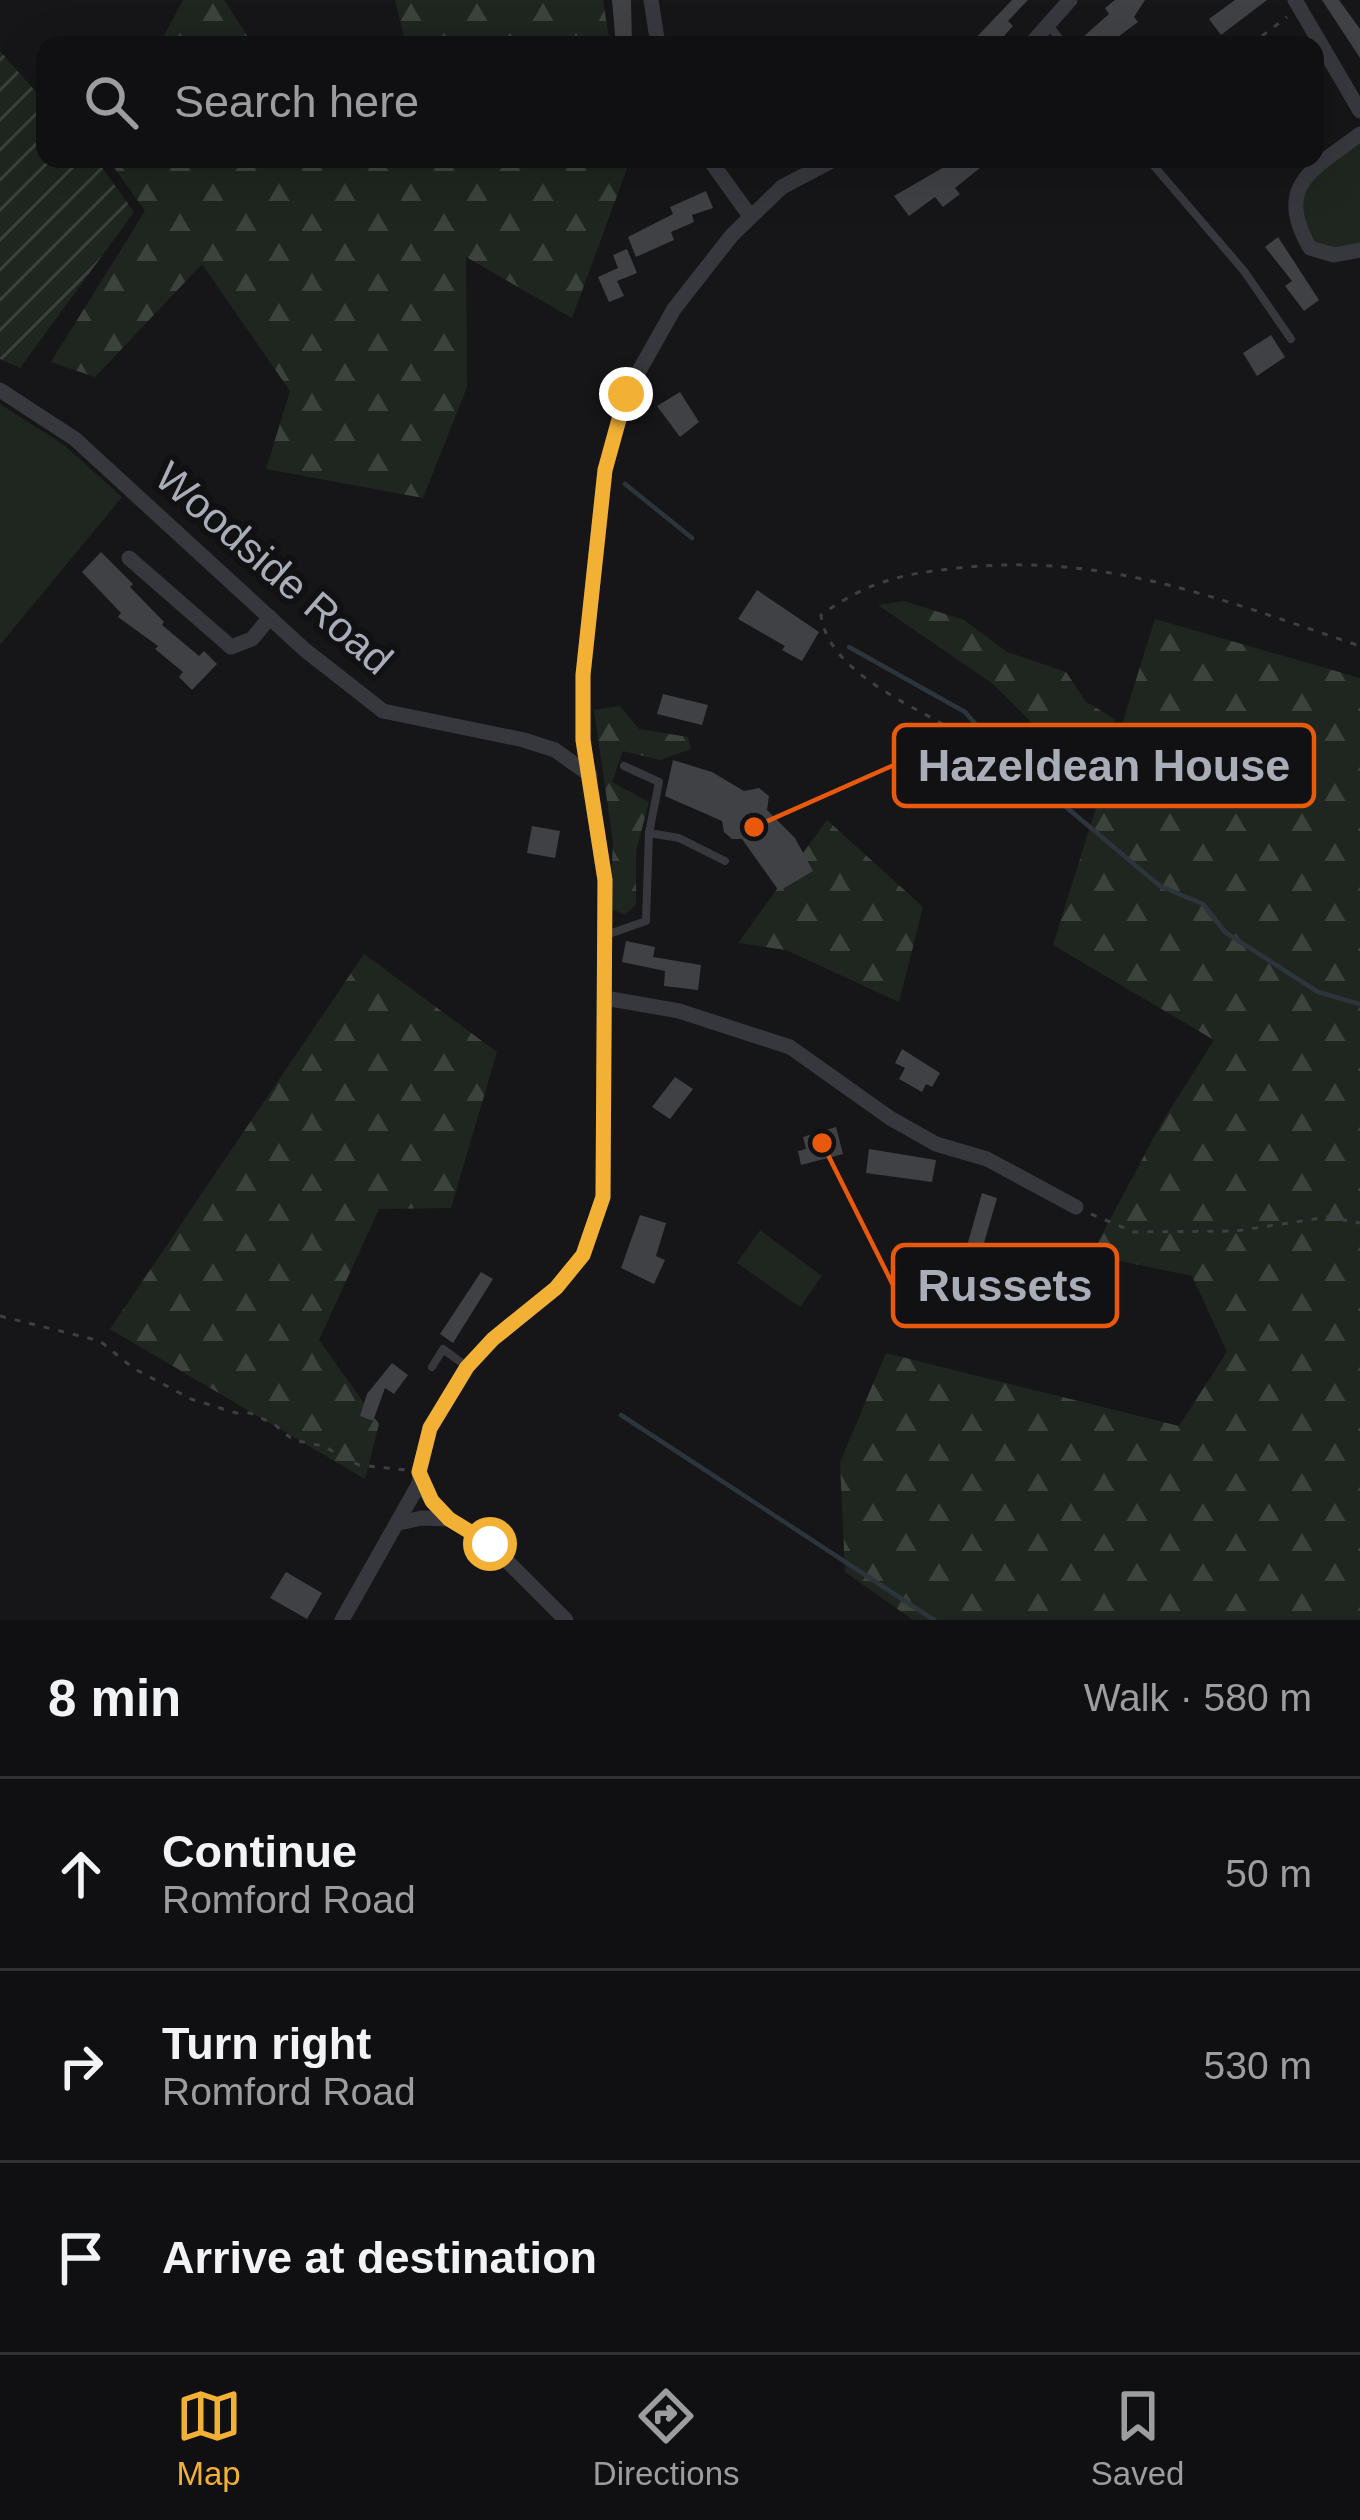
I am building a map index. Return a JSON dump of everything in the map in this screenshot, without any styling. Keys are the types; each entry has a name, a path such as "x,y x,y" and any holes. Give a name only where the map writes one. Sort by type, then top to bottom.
{"street":[{"path":"651,0 657,36"},
{"path":"1039,36 1070,0"},
{"path":"1298,3 1317,36"},
{"path":"1324,48 1360,111"},
{"path":"1324,161 1360,134"},
{"path":"715,168 750,216"},
{"path":"342,1620 399,1523 420,1477 430,1428 467,1367 493,1339 556,1288 583,1255 595,1231 603,1197 605,880 583,740 583,675 605,470 626,394 674,308 750,216 782,188 819,168"},
{"path":"1315,168 1304,176 1295,194 1297,226 1310,248 1334,255 1360,250"},
{"name":"Woodside Road","path":"0,390 75,439 305,650 383,710 555,750 590,775"},
{"path":"129,558 231,647 252,638 270,617"},
{"path":"605,998 679,1010 790,1047 921,1136 987,1160 1076,1207"},
{"path":"420,1477 449,1519 490,1544 566,1620"},
{"path":"399,1523 449,1519"}],"lane":[{"path":"1049,25 1057,36"},
{"path":"1156,168 1244,271 1291,339"},
{"path":"604,936 646,921 650,832 659,782 624,766"},
{"path":"650,832 679,838 725,861"},
{"path":"432,1367 442,1348 467,1367"}],"path":[{"path":"1260,36 1298,3"},
{"path":"956,732 837,656 821,615 853,592 898,574 1001,563 1100,568 1213,596 1360,646"},
{"path":"1076,1207 1134,1232 1236,1232 1328,1217 1360,1223"},
{"path":"0,1316 100,1341 133,1368 191,1399 250,1413 293,1440 323,1446 359,1465 420,1477"}],"green space":[{"path":"183,0 224,0 247,36 164,36"},
{"path":"395,0 603,0 609,36 404,36"},
{"path":"0,51 36,92 36,168 102,168 134,212 20,368 0,359"},
{"path":"1360,140 1360,244 1334,250 1313,244 1300,208 1302,194 1324,167"},
{"path":"114,168 627,168 572,318 466,257 467,387 423,498 266,469 290,391 202,264 95,377 51,362 145,211"},
{"path":"0,404 64,445 122,497 0,645"},
{"path":"904,601 964,620 1007,652 1066,672 1086,702 1115,719 1115,727 1037,728 993,684 878,605"},
{"path":"1155,619 1360,678 1360,1620 913,1620 845,1572 840,1462 886,1353 1179,1426 1227,1352 1192,1276 1091,1255 1161,1124 1214,1040 1053,945"},
{"path":"620,706 639,729 688,737 691,749 660,760 623,751 612,782 649,802 636,851 636,904 625,915 610,908 613,842 594,710"},
{"path":"827,820 923,907 899,1002 786,950 738,943"},
{"path":"364,954 497,1052 451,1208 379,1209 319,1340 379,1424 365,1479 110,1329"},
{"path":"760,1230 822,1276 800,1307 737,1263"}],"building":[{"path":"612,0 631,0 632,36 615,36"},
{"path":"1012,0 1028,0 1008,21 1013,26 1004,36 978,36"},
{"path":"1115,0 1145,0 1134,17 1138,22 1119,36 1084,36 1109,14 1105,8"},
{"path":"1235,0 1267,0 1221,35 1209,19"},
{"path":"1322,0 1339,0 1360,29 1360,58"},
{"path":"942,168 980,168 955,188 960,194 943,207 935,197 909,216 894,196"},
{"path":"706,191 713,208 692,215 694,222 671,232 674,240 636,257 628,237 673,214 670,207"},
{"path":"1278,237 1319,300 1304,311 1285,286 1292,281 1265,247"},
{"path":"627,249 637,273 617,281 624,296 609,302 598,277 618,268 613,255"},
{"path":"1271,335 1285,357 1257,376 1243,353"},
{"path":"680,392 699,422 680,437 657,406"},
{"path":"101,552 133,584 130,587 162,625 199,656 204,651 217,664 192,690 179,677 183,672 155,649 158,646 118,617 121,613 82,572"},
{"path":"757,590 819,632 802,661 738,619"},
{"path":"663,694 708,705 702,725 657,714"},
{"path":"673,760 712,772 744,791 759,788 769,796 767,810 795,838 813,871 779,891 742,839 732,839 724,832 722,821 665,796"},
{"path":"532,826 560,831 555,858 527,853"},
{"path":"626,941 655,947 653,957 701,965 698,990 664,986 665,971 622,962"},
{"path":"902,1049 940,1073 932,1087 926,1084 922,1092 899,1079 905,1068 895,1063"},
{"path":"675,1077 693,1089 670,1119 652,1107"},
{"path":"836,1127 843,1154 801,1165 798,1151 806,1149 803,1137"},
{"path":"869,1149 936,1160 932,1182 866,1173"},
{"path":"982,1193 997,1198 982,1250 967,1246"},
{"path":"640,1215 666,1223 656,1256 665,1260 654,1284 621,1268"},
{"path":"481,1272 493,1279 453,1343 440,1334"},
{"path":"392,1363 408,1375 394,1394 385,1388 373,1421 360,1416 367,1394"},
{"path":"286,1572 322,1593 307,1619 270,1598"}],"waterway":[{"path":"625,484 692,538"},
{"path":"849,647 965,712 985,735"},
{"path":"997,749 1160,886 1203,904 1225,932 1318,992 1360,1004"},
{"path":"621,1415 934,1620"}],"place":[{"name":"Hazeldean House","path":"754,827"},
{"name":"Russets","path":"822,1143"}],"route":[{"path":"490,1544 449,1519 432,1501 419,1472 430,1428 467,1367 521,1314 556,1288 583,1255 603,1197 605,880 583,740 583,675 605,470 626,394"}]}
